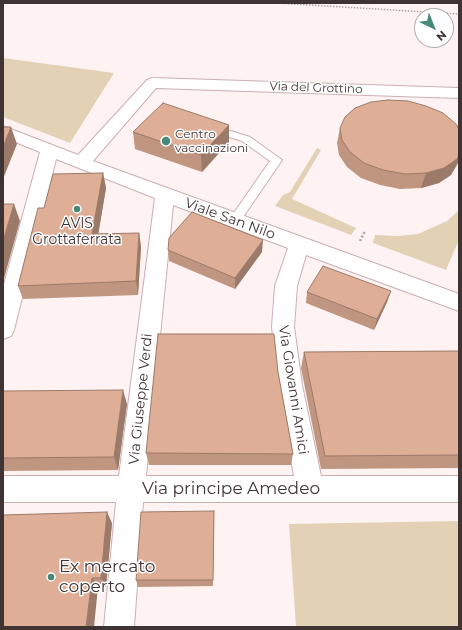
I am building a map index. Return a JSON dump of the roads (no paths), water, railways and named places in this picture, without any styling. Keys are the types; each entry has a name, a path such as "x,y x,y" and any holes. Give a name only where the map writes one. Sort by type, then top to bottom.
{"street":[{"name":"Via del Grottino","path":"81,163 152,84 459,92"},
{"name":"Viale San Nilo","path":"3,131 165,195 459,303"},
{"path":"3,330 49,150"},
{"name":"Via Giuseppe Verdi","path":"119,627 132,488 165,195"},
{"name":"Via Giovanni Amici","path":"300,244 286,286 283,326 290,385 310,490"},
{"name":"Via principe Amedeo","path":"3,489 459,489"}],"lane":[{"path":"197,123 246,139 276,160 235,220"}],"place":[{"name":"Centro vaccinazioni","path":"166,141"},
{"name":"AVIS Grottaferrata","path":"77,209"},
{"name":"Ex mercato coperto","path":"51,577"}]}
